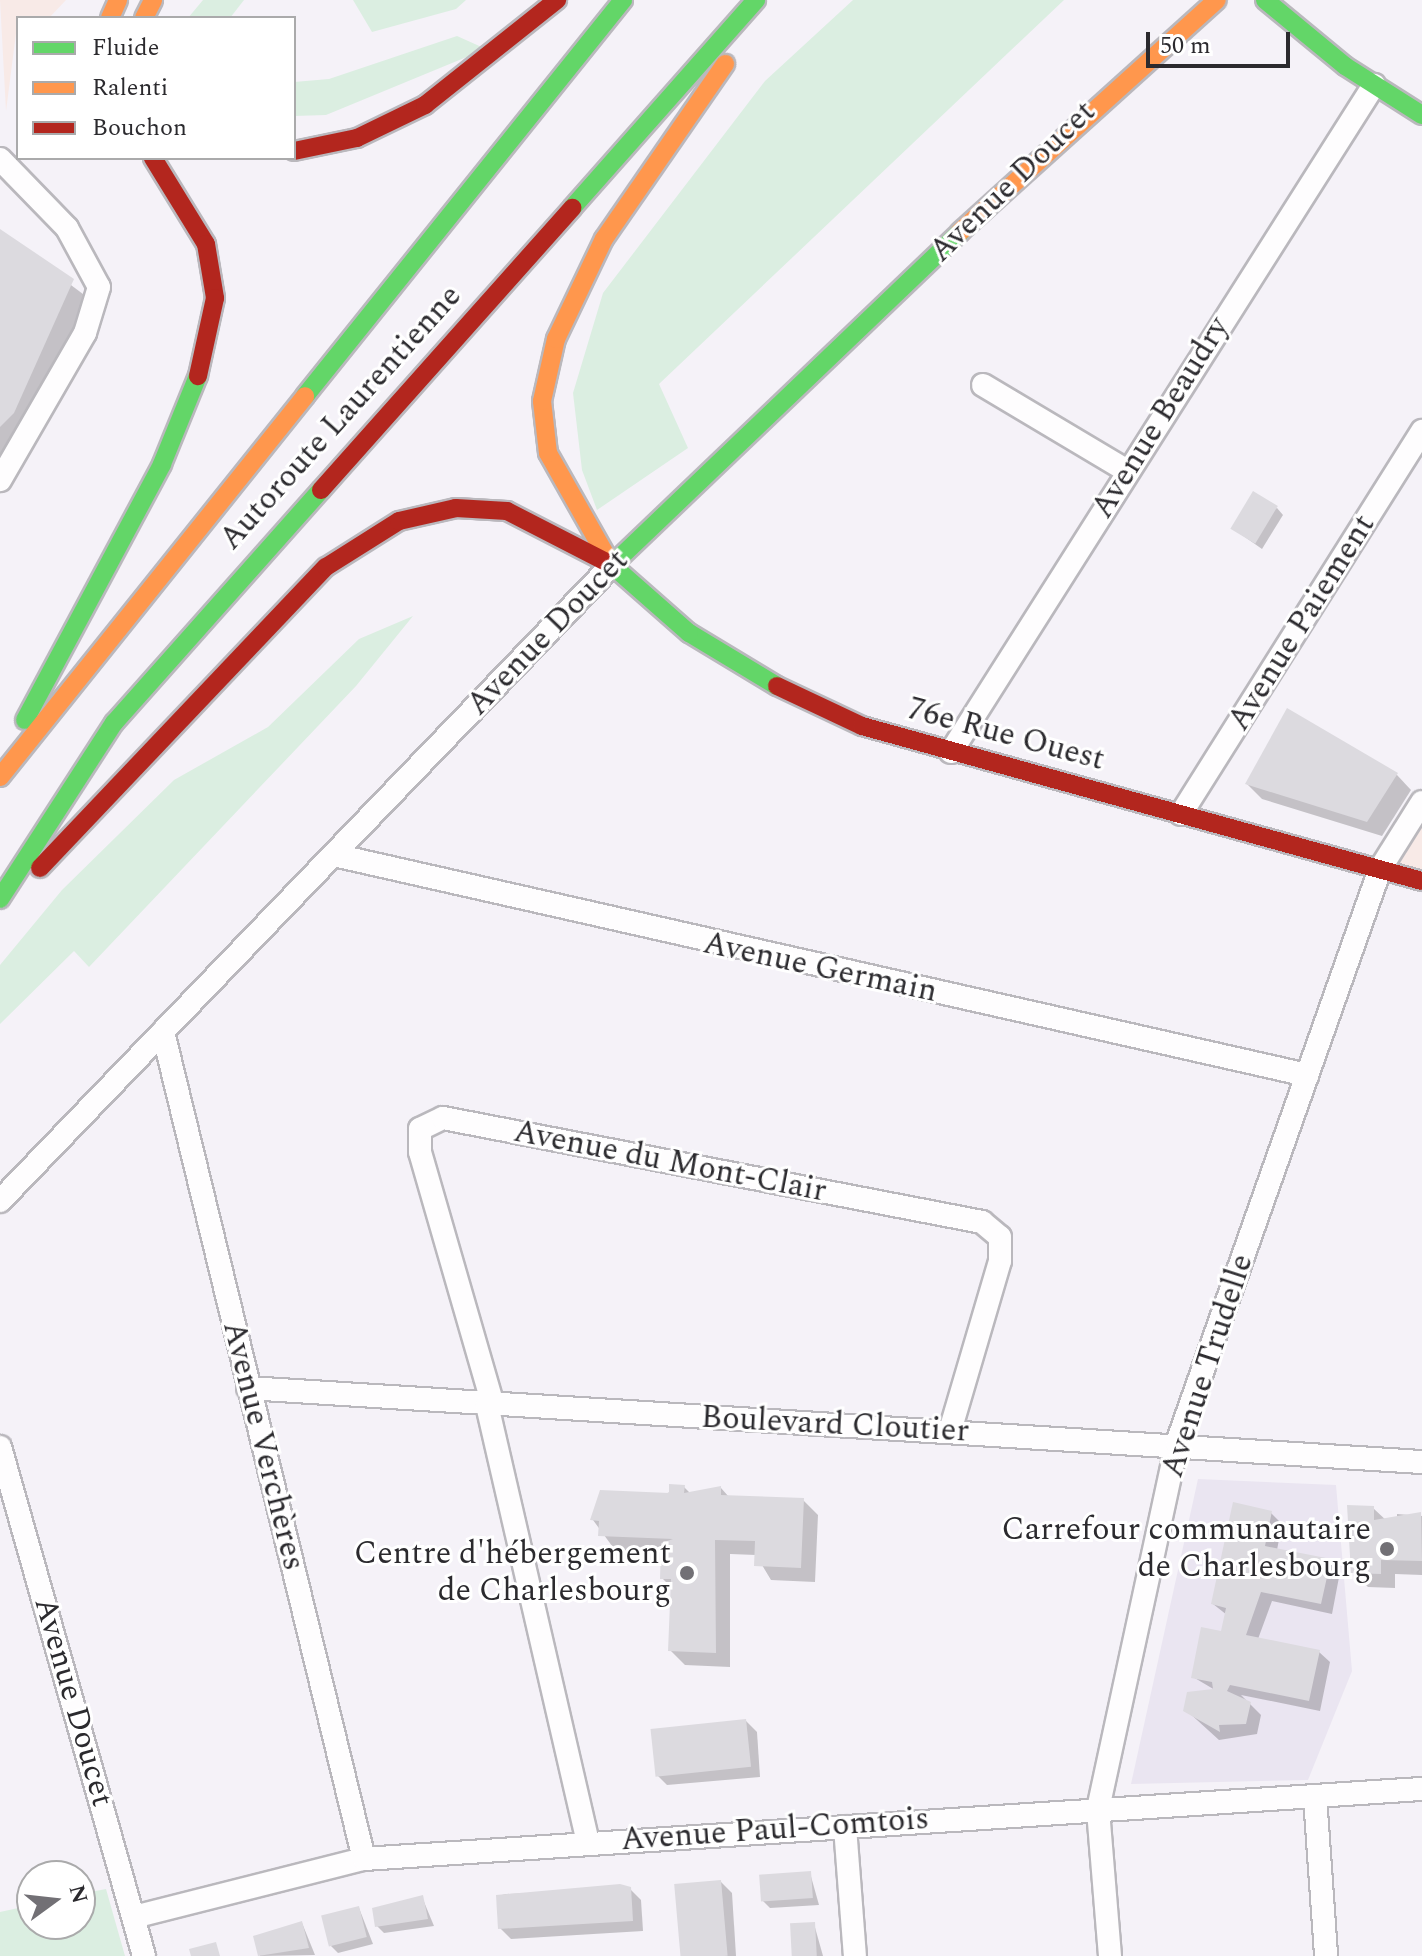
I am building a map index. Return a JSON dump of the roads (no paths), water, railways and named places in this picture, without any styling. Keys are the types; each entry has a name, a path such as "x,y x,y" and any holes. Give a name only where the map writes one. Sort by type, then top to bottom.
{"main road":[{"path":"296,151 357,138 425,105 557,0"},
{"name":"Autoroute Laurentienne","path":"0,777 623,0"},
{"name":"Autoroute Laurentienne","path":"0,899 114,723 756,0"},
{"path":"612,565 548,453 542,401 556,339 604,239 770,0"},
{"name":"Avenue Doucet","path":"1116,85 1122,66 1191,0"},
{"name":"Avenue Doucet","path":"612,565 1116,85 1133,80 1217,0"},
{"path":"1265,0 1374,85 1422,115"},
{"path":"0,767 162,464 199,373 215,298 206,244 154,160"},
{"path":"0,910 326,567 399,521 456,508 507,511 612,565"},
{"name":"76e Rue Ouest","path":"612,565 689,633 763,680 862,726 1422,881"}],"street":[{"name":"Avenue Beaudry","path":"951,752 1374,85"},
{"path":"0,159 67,228 99,287 85,333 0,480"},
{"path":"983,385 1127,471"},
{"name":"Avenue Paiement","path":"1181,814 1422,431"},
{"name":"Avenue Doucet","path":"0,1201 612,565"},
{"name":"Avenue Trudelle","path":"1110,1956 1098,1809 1177,1443 1380,869 1422,802"},
{"name":"Avenue Germain","path":"334,855 1307,1075"},
{"name":"Avenue Verchères","path":"163,1032 364,1859"},
{"name":"Avenue du Mont-Clair","path":"588,1842 490,1405 420,1152 420,1129 443,1118 982,1222 1000,1237 1000,1261 950,1431"},
{"name":"Boulevard Cloutier","path":"248,1388 490,1405 1420,1457"},
{"name":"Avenue Doucet","path":"0,1447 144,1956"},
{"name":"Avenue Paul-Comtois","path":"134,1917 364,1859 1422,1789"},
{"path":"1315,1797 1326,1956"},
{"path":"845,1827 855,1956"}],"place":[{"name":"Carrefour communautaire de Charlesbourg","path":"1387,1549"},
{"name":"Centre d'hébergement de Charlesbourg","path":"687,1573"}]}
